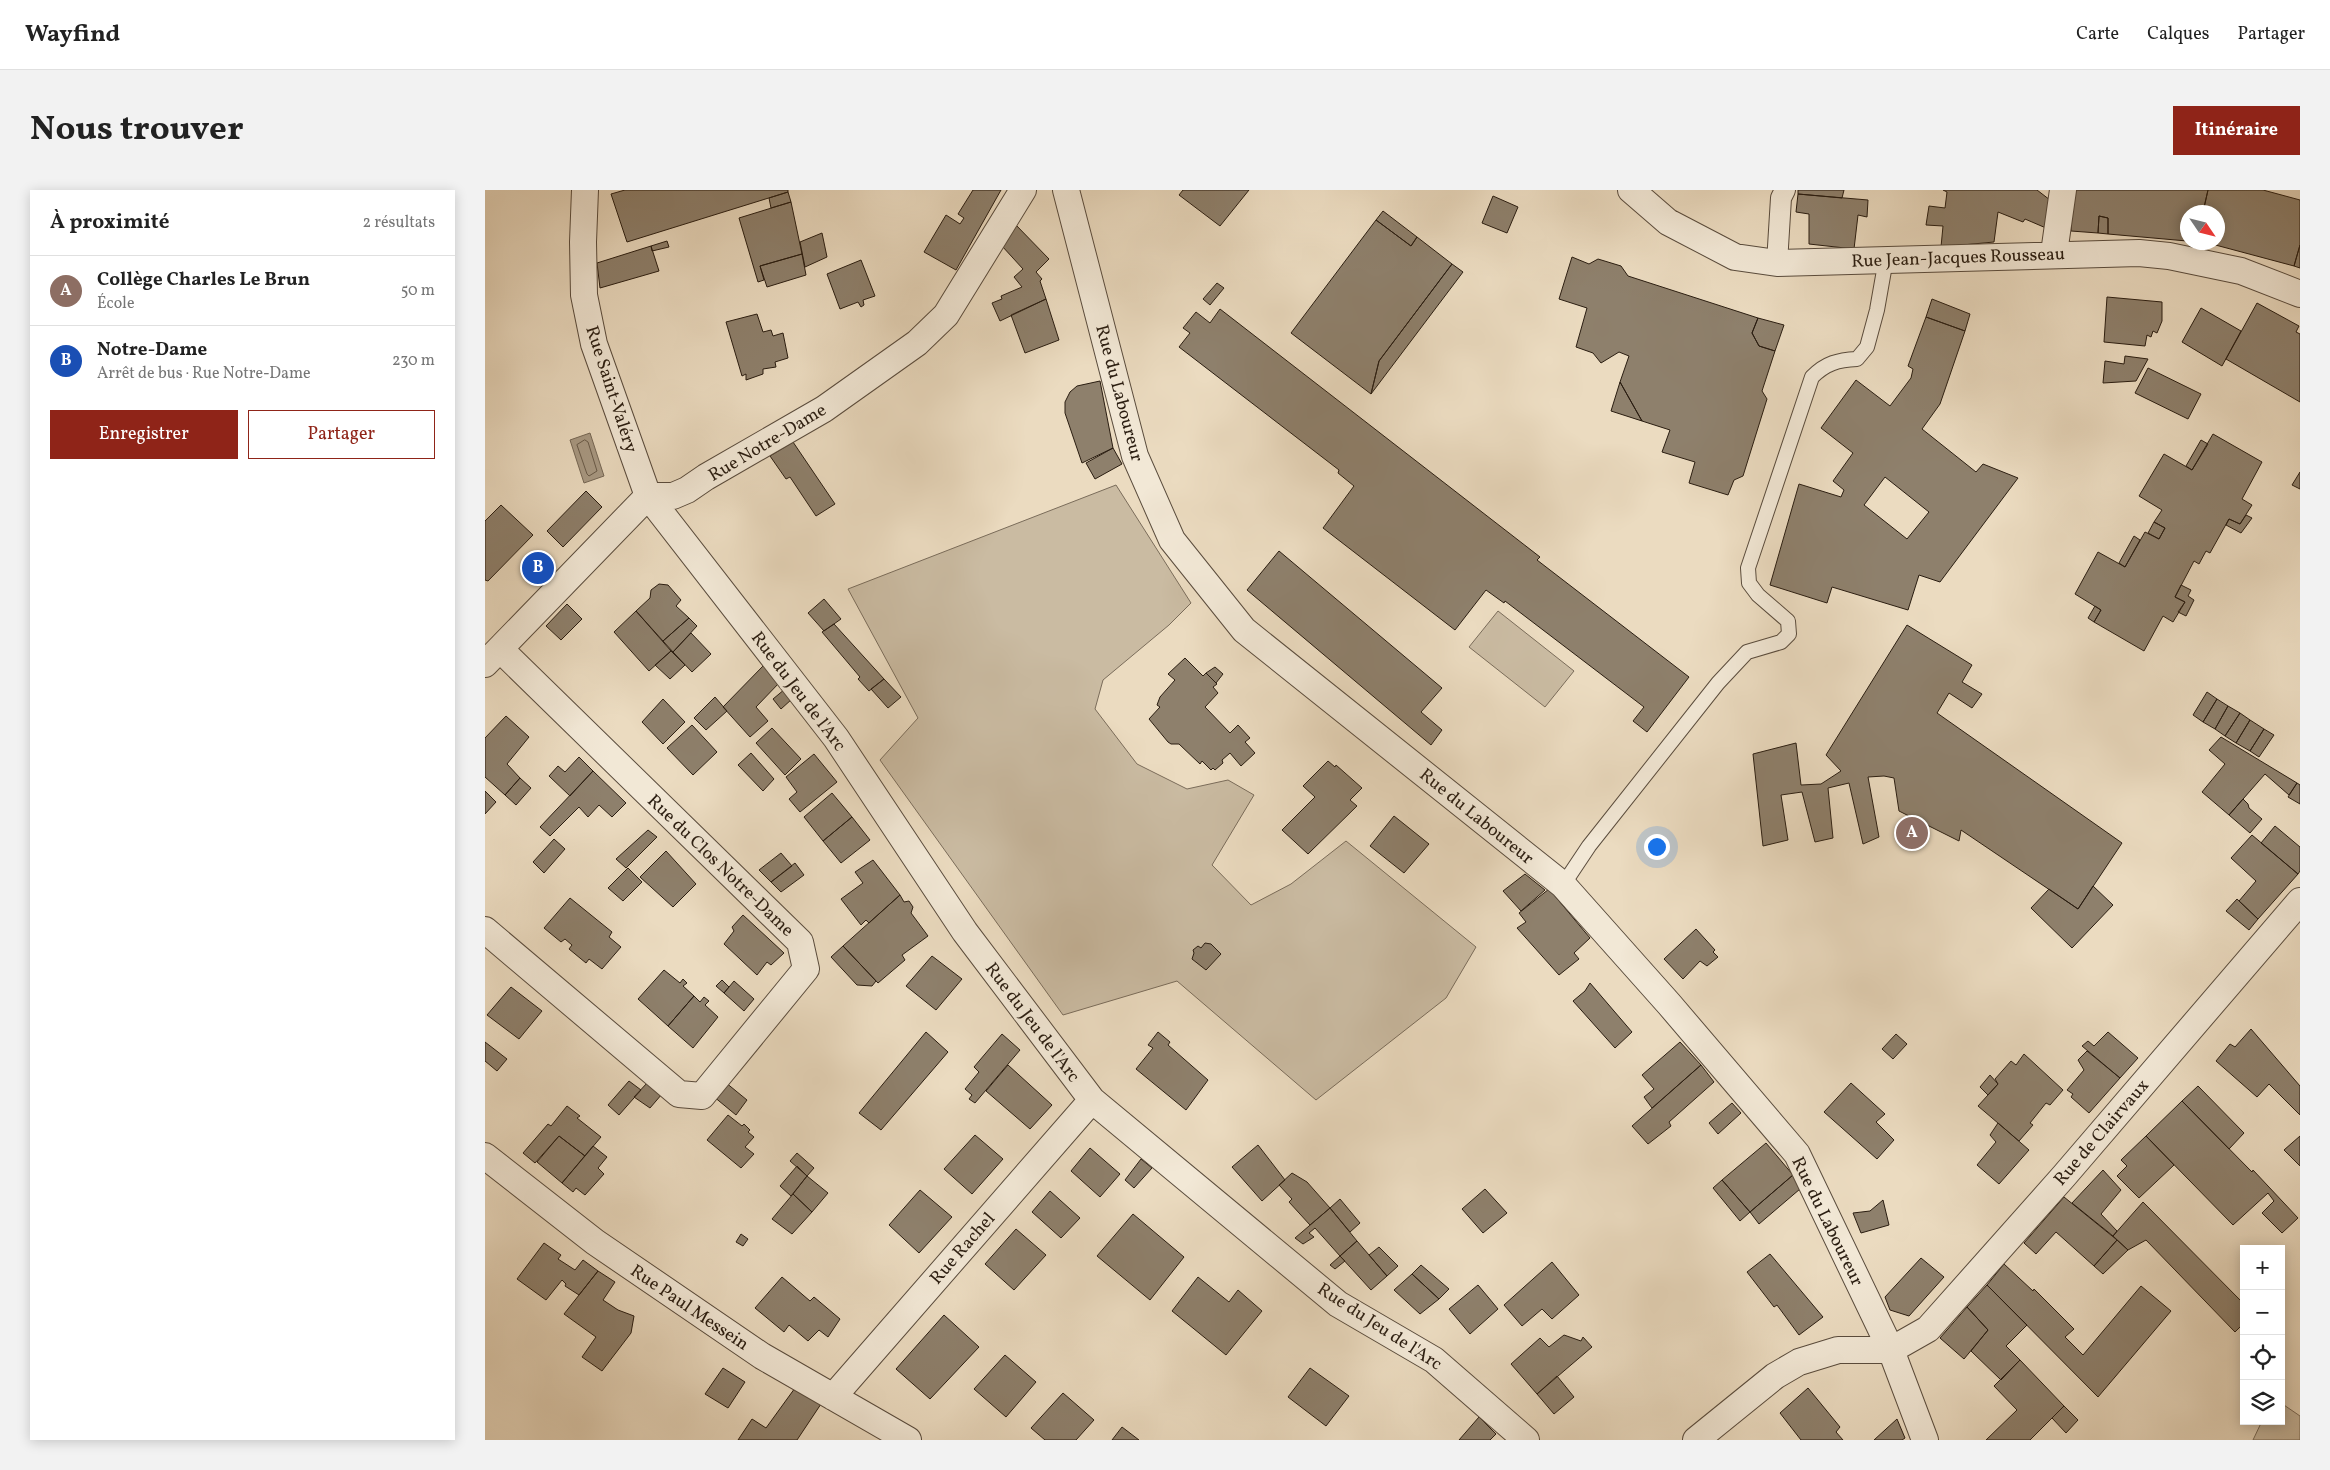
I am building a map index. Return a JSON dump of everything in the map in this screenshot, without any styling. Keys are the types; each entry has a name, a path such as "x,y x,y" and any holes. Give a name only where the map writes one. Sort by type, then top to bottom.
{"street":[{"name":"Rue Saint-Valéry","path":"585,190 583,242 584,295 594,344 649,496"},
{"name":"Rue Notre-Dame","path":"649,496 673,496 687,490 823,409 917,342 946,315 1023,190"},
{"name":"Rue du Laboureur","path":"1066,190 1135,456 1172,540 1244,630 1563,885 1669,1004 1797,1154 1891,1350 1925,1440"},
{"name":"Rue Jean-Jacques Rousseau","path":"1631,190 1668,222 1735,257 1777,263 2139,253 2169,256 2241,271 2300,294"},
{"path":"1777,263 1781,198 1785,190"},
{"path":"2054,254 2063,190"},
{"path":"493,656 649,496"},
{"name":"Rue du Jeu de l'Arc","path":"649,496 836,738 965,932 1092,1100 1338,1304 1434,1360 1526,1440"},
{"name":"Rue du Clos Notre-Dame","path":"485,930 679,1094 702,1096 806,969 800,942 493,656"},
{"name":"Rue de Clairvaux","path":"1891,1350 1928,1329 2064,1176 2300,901"},
{"name":"Rue Rachel","path":"833,1397 1092,1100"},
{"name":"Rue Paul Messein","path":"485,1156 603,1247 762,1356 908,1440"},
{"path":"1696,1440 1775,1376 1799,1362 1837,1350 1891,1350"}],"lane":[{"path":"1563,885 1589,846 1718,682 1747,652 1781,642 1789,634 1788,621 1749,584 1749,568 1812,377 1823,366 1837,360 1857,358 1867,347 1877,310 1886,259"}],"shaded area":[{"path":"1116,485 1191,603 1169,625 1103,680 1095,709 1137,764 1187,789 1228,780 1254,795 1212,865 1251,905 1291,884 1346,841 1476,947 1446,998 1316,1100 1177,981 1063,1015 880,760 918,718 848,589"},
{"path":"1498,611 1574,671 1545,707 1469,647"},
{"path":"2285,1406 2300,1416 2300,1440 2253,1440 2260,1425 2285,1425"}],"water":[{"path":"590,433 604,476 584,483 570,440"}],"building":[{"path":"625,190 788,190 788,192 627,242 611,194"},
{"path":"973,190 1001,190 956,270 924,252 946,215 960,224 964,218 958,214"},
{"path":"1183,190 1249,190 1220,226 1179,195"},
{"path":"1798,190 1844,190 1842,198 1798,194"},
{"path":"1943,190 2037,190 2050,200 2046,228 2025,219 2023,222 1998,212 1994,242 1941,247 1943,226 1926,225 1929,206 1945,208 1947,192"},
{"path":"2073,190 2208,190 2205,205 2180,205 2180,240 2108,234 2108,218 2099,216 2098,233 2071,231"},
{"path":"2208,190 2263,190 2300,200 2300,245 2294,266 2225,248 2225,205 2205,205"},
{"path":"788,192 791,202 771,208 769,198"},
{"path":"1798,194 1868,200 1867,217 1858,215 1854,249 1809,244 1809,214 1796,212"},
{"path":"1493,196 1518,207 1507,233 1482,223"},
{"path":"791,202 802,254 760,266 764,280 758,282 739,218"},
{"path":"1383,211 1417,237 1411,246 1376,220"},
{"path":"2099,216 2108,218 2108,234 2098,233"},
{"path":"1376,220 1411,246 1417,237 1452,264 1379,361 1371,394 1291,333"},
{"path":"1014,223 1049,259 1036,272 1042,279 1040,281 1046,299 1000,321 992,303 1002,299 1001,296 1022,287 1014,277 1023,269 1002,246"},
{"path":"822,233 827,257 805,267 800,242"},
{"path":"667,241 669,247 652,251 651,246"},
{"path":"2300,245 2300,268 2294,266"},
{"path":"651,246 659,271 600,288 597,263"},
{"path":"802,254 806,275 767,287 760,266"},
{"path":"1572,257 1589,264 1598,259 1621,266 1628,276 1758,318 1752,333 1759,346 1775,351 1762,391 1767,399 1743,476 1734,480 1728,495 1689,483 1695,462 1662,452 1670,430 1642,421 1620,382 1629,356 1619,352 1601,363 1593,353 1576,347 1587,308 1559,299"},
{"path":"861,260 875,296 863,300 864,305 861,307 858,302 840,309 827,274"},
{"path":"1452,264 1463,272 1371,394 1379,361"},
{"path":"1217,283 1224,288 1210,305 1203,299"},
{"path":"2107,297 2162,302 2162,321 2157,333 2153,331 2151,337 2147,335 2145,346 2104,342"},
{"path":"1046,299 1059,340 1025,353 1011,315"},
{"path":"1932,299 1970,314 1965,331 1926,317"},
{"path":"2257,303 2299,326 2296,332 2300,334 2300,402 2226,359"},
{"path":"2201,308 2241,331 2222,366 2182,342"},
{"path":"1220,309 1540,557 1537,560 1689,677 1647,732 1633,721 1644,707 1505,601 1504,603 1486,590 1455,630 1323,528 1354,486 1338,473 1339,470 1179,347 1190,333 1183,328 1196,312 1210,323"},
{"path":"757,314 763,332 771,330 773,336 783,333 788,358 775,362 776,367 763,369 763,374 746,380 746,374 742,376 726,322"},
{"path":"1926,317 1965,331 1940,404 1922,429 1976,472 1983,464 2018,478 1940,582 1919,575 1908,610 1832,587 1827,603 1770,585 1799,484 1841,497 1844,490 1833,481 1853,453 1821,428 1856,380 1890,406 1911,378 1913,369 1908,366","holes":["1885,477 1929,512 1907,539 1864,505"]},
{"path":"1758,318 1784,325 1775,351 1759,346 1752,333"},
{"path":"2125,356 2148,359 2136,381 2103,383 2105,361 2124,364"},
{"path":"2148,368 2201,394 2188,419 2135,393"},
{"path":"1100,381 1113,448 1082,463 1065,413 1065,402 1070,392 1077,386"},
{"path":"1620,382 1642,421 1611,411"},
{"path":"2213,434 2262,462 2242,499 2252,505 2240,524 2229,519 2210,553 2206,551 2199,564 2194,561 2175,597 2185,602 2173,622 2163,616 2144,651 2094,622 2101,610 2075,594 2098,552 2125,567 2145,532 2159,539 2165,528 2154,522 2162,510 2139,496 2164,454 2192,470"},
{"path":"2201,440 2208,444 2192,470 2186,466"},
{"path":"793,442 835,504 816,516 790,477 786,479 770,456"},
{"path":"1113,448 1122,464 1095,479 1086,463"},
{"path":"2300,472 2300,489 2292,485"},
{"path":"586,491 602,507 563,547 547,531"},
{"path":"501,505 533,535 488,581 485,580 485,521"},
{"path":"2246,515 2252,518 2241,533 2226,525 2229,519 2240,524"},
{"path":"2154,522 2165,528 2159,539 2148,533"},
{"path":"2134,536 2140,540 2125,567 2119,563"},
{"path":"1279,551 1442,688 1421,712 1442,730 1431,745 1247,590"},
{"path":"659,584 668,585 681,600 676,606 689,618 663,641 636,611 650,598 651,590"},
{"path":"2181,585 2191,590 2188,596 2194,600 2186,616 2178,612 2185,602 2175,597"},
{"path":"824,599 841,619 824,631 808,613"},
{"path":"567,604 582,619 561,640 546,626"},
{"path":"2095,606 2101,610 2094,622 2088,618"},
{"path":"636,611 671,651 649,671 614,632"},
{"path":"689,618 697,626 673,652 663,641"},
{"path":"834,624 884,679 869,691 858,679 860,677 822,632"},
{"path":"1907,625 1972,665 1962,682 1982,694 1972,708 1949,693 1937,713 2122,843 2078,909 1961,830 1959,841 1899,811 1894,778 1884,776 1868,777 1879,837 1863,844 1849,783 1828,788 1833,838 1815,842 1802,792 1781,795 1788,840 1763,846 1753,754 1796,743 1801,785 1821,784 1841,771 1826,755"},
{"path":"691,633 711,654 692,672 673,652"},
{"path":"671,651 685,665 670,679 655,665"},
{"path":"1185,658 1203,676 1206,673 1217,684 1213,687 1218,693 1205,707 1230,733 1238,725 1250,738 1245,742 1255,753 1241,766 1230,753 1222,760 1223,763 1215,770 1213,768 1211,770 1202,761 1200,764 1179,744 1168,742 1149,719 1160,707 1157,705 1160,697 1175,680 1168,674"},
{"path":"764,665 780,682 756,707 768,721 750,737 723,707"},
{"path":"1215,667 1223,674 1216,683 1206,673"},
{"path":"884,679 901,697 888,708 871,689"},
{"path":"785,689 792,699 781,709 773,699"},
{"path":"2207,692 2217,699 2203,722 2193,715"},
{"path":"715,697 727,711 706,730 694,718"},
{"path":"663,699 685,722 663,744 642,722"},
{"path":"2217,699 2228,706 2215,729 2203,722"},
{"path":"2228,706 2240,713 2225,736 2215,729"},
{"path":"2240,713 2250,720 2236,743 2225,736"},
{"path":"506,716 529,737 507,764 520,778 505,795 485,777 485,738"},
{"path":"2250,720 2264,729 2250,751 2236,743"},
{"path":"692,725 717,752 693,775 667,748"},
{"path":"772,728 801,759 785,775 756,743"},
{"path":"2264,729 2274,735 2259,757 2250,751"},
{"path":"2221,737 2297,783 2289,795 2265,774 2229,815 2202,792 2225,764 2209,750"},
{"path":"751,753 774,779 763,791 738,765"},
{"path":"814,754 837,782 800,812 789,799 797,792 786,777"},
{"path":"579,757 593,771 570,796 549,776 558,766 565,772"},
{"path":"1328,761 1335,767 1336,765 1362,788 1350,800 1357,806 1308,854 1282,830 1315,797 1303,786"},
{"path":"593,771 626,803 612,817 599,805 588,817 579,807 550,836 540,827"},
{"path":"520,778 531,788 516,805 505,795"},
{"path":"2297,783 2300,785 2300,804 2288,797"},
{"path":"485,791 496,802 485,814"},
{"path":"832,793 852,817 823,841 804,817"},
{"path":"2243,799 2249,808 2262,819 2250,833 2229,815"},
{"path":"1394,816 1429,844 1404,873 1370,846"},
{"path":"852,817 870,840 841,863 823,841"},
{"path":"2275,826 2300,847 2300,871 2298,874 2261,843"},
{"path":"648,830 657,837 626,868 616,859"},
{"path":"2252,835 2298,874 2258,919 2239,901 2256,881 2231,858"},
{"path":"554,839 565,849 544,873 533,862"},
{"path":"666,851 696,884 673,907 640,877"},
{"path":"781,853 792,866 771,882 759,870"},
{"path":"873,860 900,895 869,923 866,920 861,925 841,899 863,883 855,872"},
{"path":"795,863 804,875 781,892 771,882"},
{"path":"628,868 642,882 623,901 608,888"},
{"path":"1525,874 1545,890 1521,911 1503,891"},
{"path":"2093,886 2113,905 2072,948 2031,908 2049,889 2078,909"},
{"path":"1549,889 1590,938 1574,953 1579,959 1559,975 1517,928 1526,922 1519,913"},
{"path":"900,895 904,902 909,901 913,907 911,913 928,936 902,955 905,960 878,983 843,946"},
{"path":"570,898 612,932 609,937 621,947 602,969 589,959 586,963 569,949 572,945 565,939 561,942 544,928"},
{"path":"2237,899 2258,919 2249,930 2226,911"},
{"path":"743,915 784,953 771,965 767,962 757,975 724,944 734,931 732,927"},
{"path":"1696,929 1715,950 1713,952 1718,957 1707,966 1700,961 1683,979 1664,959"},
{"path":"1205,943 1211,944 1221,954 1206,970 1192,959 1193,950 1198,946 1201,948"},
{"path":"843,946 876,981 872,986 857,985 831,957"},
{"path":"932,956 962,979 936,1010 906,986"},
{"path":"664,970 680,983 683,979 687,983 683,986 694,996 668,1026 638,999"},
{"path":"722,980 729,987 724,993 716,986"},
{"path":"734,981 754,999 744,1011 724,993"},
{"path":"1590,983 1632,1032 1615,1048 1573,1001 1585,991"},
{"path":"511,987 542,1011 519,1039 487,1015"},
{"path":"694,996 700,1002 704,997 709,1001 705,1005 718,1017 693,1048 668,1026"},
{"path":"2251,1029 2300,1086 2300,1115 2269,1084 2257,1097 2216,1061 2230,1044 2235,1047"},
{"path":"926,1032 948,1052 881,1130 859,1113"},
{"path":"1158,1032 1170,1042 1168,1045 1208,1080 1186,1110 1136,1069 1153,1048 1148,1045"},
{"path":"2108,1032 2138,1058 2120,1078 2082,1046 2088,1041 2094,1046"},
{"path":"1002,1034 1020,1050 975,1103 969,1099 972,1095 965,1089 979,1072 974,1067"},
{"path":"1896,1034 1907,1044 1893,1059 1882,1049"},
{"path":"485,1042 507,1059 497,1071 485,1061"},
{"path":"1680,1042 1701,1065 1652,1108 1644,1097 1654,1089 1642,1075"},
{"path":"2087,1051 2120,1078 2089,1113 2071,1097 2073,1094 2067,1090 2084,1070 2078,1060"},
{"path":"2024,1054 2063,1090 2050,1105 2046,1103 2030,1123 2033,1125 2019,1141 1978,1106 1998,1084 1995,1079 2011,1061 2016,1065"},
{"path":"1008,1065 1052,1105 1030,1129 986,1091"},
{"path":"1701,1065 1714,1082 1669,1122 1671,1126 1648,1144 1632,1126"},
{"path":"1990,1075 1998,1084 1988,1095 1980,1087"},
{"path":"629,1081 641,1090 619,1115 608,1105"},
{"path":"648,1082 662,1094 650,1108 634,1097"},
{"path":"725,1082 747,1100 736,1115 713,1096"},
{"path":"1851,1083 1885,1114 1876,1122 1894,1140 1877,1159 1824,1112"},
{"path":"2198,1086 2244,1133 2229,1149 2182,1101"},
{"path":"2182,1101 2252,1172 2253,1170 2298,1218 2282,1233 2262,1213 2274,1201 2268,1193 2233,1225 2146,1136"},
{"path":"1732,1103 1741,1113 1718,1134 1709,1123"},
{"path":"567,1106 580,1116 577,1118 601,1137 585,1156 559,1136 535,1163 523,1153 548,1124 551,1126"},
{"path":"728,1115 742,1126 744,1124 750,1130 748,1132 754,1137 745,1147 754,1154 741,1168 707,1140"},
{"path":"1998,1123 2029,1150 1999,1184 1977,1165 1996,1142 1990,1135"},
{"path":"975,1135 1003,1159 972,1194 944,1169"},
{"path":"559,1136 585,1156 562,1183 537,1162"},
{"path":"2146,1136 2174,1165 2139,1198 2117,1176 2127,1166 2121,1160"},
{"path":"2300,1136 2300,1166 2284,1150"},
{"path":"1766,1143 1793,1175 1750,1212 1722,1180"},
{"path":"1258,1145 1285,1180 1262,1201 1232,1167"},
{"path":"593,1146 607,1157 598,1168 604,1174 585,1195 576,1188 573,1192 562,1183"},
{"path":"1090,1148 1120,1174 1100,1197 1071,1171"},
{"path":"797,1153 814,1168 807,1176 790,1161"},
{"path":"1141,1159 1152,1168 1134,1188 1125,1180"},
{"path":"797,1166 807,1176 791,1196 780,1186"},
{"path":"2103,1170 2121,1190 2101,1214 2117,1231 2113,1236 2072,1203"},
{"path":"1292,1173 1307,1182 1330,1208 1310,1225 1289,1202 1292,1199 1279,1185"},
{"path":"1793,1175 1800,1189 1759,1224 1750,1212"},
{"path":"807,1176 828,1193 812,1212 793,1194"},
{"path":"1722,1180 1750,1212 1740,1221 1713,1188"},
{"path":"1485,1189 1507,1213 1483,1233 1462,1209"},
{"path":"920,1190 952,1217 919,1253 889,1225"},
{"path":"1050,1191 1080,1218 1061,1238 1032,1212"},
{"path":"793,1194 812,1212 792,1234 772,1219"},
{"path":"2064,1197 2117,1240 2094,1266 2056,1232 2036,1254 2024,1243"},
{"path":"1340,1199 1360,1223 1350,1232 1330,1208"},
{"path":"1883,1200 1889,1225 1861,1233 1853,1213 1870,1211"},
{"path":"2143,1202 2240,1300 2240,1327 2235,1332 2146,1240 2128,1250 2113,1236"},
{"path":"1330,1208 1357,1241 1340,1256 1315,1228 1309,1233 1314,1237 1303,1244 1295,1238"},
{"path":"1133,1214 1184,1257 1150,1300 1097,1256"},
{"path":"1016,1229 1046,1255 1014,1290 985,1264"},
{"path":"741,1234 748,1239 743,1246 736,1242"},
{"path":"2117,1240 2128,1250 2103,1274 2094,1266"},
{"path":"1357,1241 1387,1276 1371,1290 1340,1256"},
{"path":"544,1243 561,1255 558,1259 575,1270 583,1260 598,1271 579,1295 565,1286 566,1284 562,1280 546,1300 517,1279"},
{"path":"1379,1247 1398,1266 1387,1276 1369,1255"},
{"path":"1770,1254 1823,1317 1799,1335 1777,1305 1774,1307 1747,1272"},
{"path":"1340,1256 1345,1261 1335,1269 1330,1265"},
{"path":"1921,1258 1944,1277 1909,1316 1890,1310 1885,1297"},
{"path":"1552,1262 1579,1295 1552,1319 1542,1309 1522,1326 1504,1305"},
{"path":"2004,1264 2033,1291 2034,1289 2074,1329 2065,1337 2083,1355 2141,1286 2171,1311 2098,1397 1987,1285"},
{"path":"1421,1265 1449,1289 1439,1299 1412,1274"},
{"path":"598,1271 615,1282 603,1300 618,1310 634,1316 631,1333 602,1371 582,1357 596,1337 564,1314"},
{"path":"1412,1274 1439,1299 1420,1314 1394,1290"},
{"path":"782,1277 810,1301 814,1297 840,1319 828,1337 819,1330 808,1341 789,1325 784,1332 755,1308"},
{"path":"1198,1277 1229,1302 1238,1290 1262,1311 1226,1355 1172,1311"},
{"path":"1478,1285 1498,1309 1470,1334 1449,1309"},
{"path":"1987,1285 2027,1325 2006,1346 2020,1360 2001,1380 1971,1351 1988,1330 1967,1307"},
{"path":"1967,1307 1988,1330 1964,1359 1940,1338"},
{"path":"944,1315 979,1347 930,1399 896,1369"},
{"path":"1564,1335 1581,1341 1583,1337 1592,1347 1537,1394 1511,1364 1540,1338 1549,1347"},
{"path":"1005,1355 1036,1382 1006,1417 974,1389"},
{"path":"2020,1360 2064,1406 2030,1440 1986,1440 2017,1410 1994,1386"},
{"path":"723,1368 745,1382 728,1408 705,1394"},
{"path":"1310,1368 1349,1396 1326,1426 1288,1397"},
{"path":"1557,1376 1574,1397 1554,1414 1537,1394"},
{"path":"795,1388 821,1404 797,1440 738,1440 752,1419 766,1428"},
{"path":"1808,1388 1840,1427 1836,1432 1843,1440 1801,1440 1780,1413"},
{"path":"1063,1393 1094,1420 1076,1440 1045,1440 1031,1428"},
{"path":"2064,1406 2078,1420 2066,1433 2052,1418"},
{"path":"1479,1417 1496,1434 1490,1440 1459,1440"},
{"path":"1897,1419 1905,1438 1902,1440 1874,1440"},
{"path":"1122,1427 1139,1440 1112,1440"}],"place":[{"name":"Notre-Dame","path":"538,568"},
{"name":"Collège Charles Le Brun","path":"1912,833"}]}
